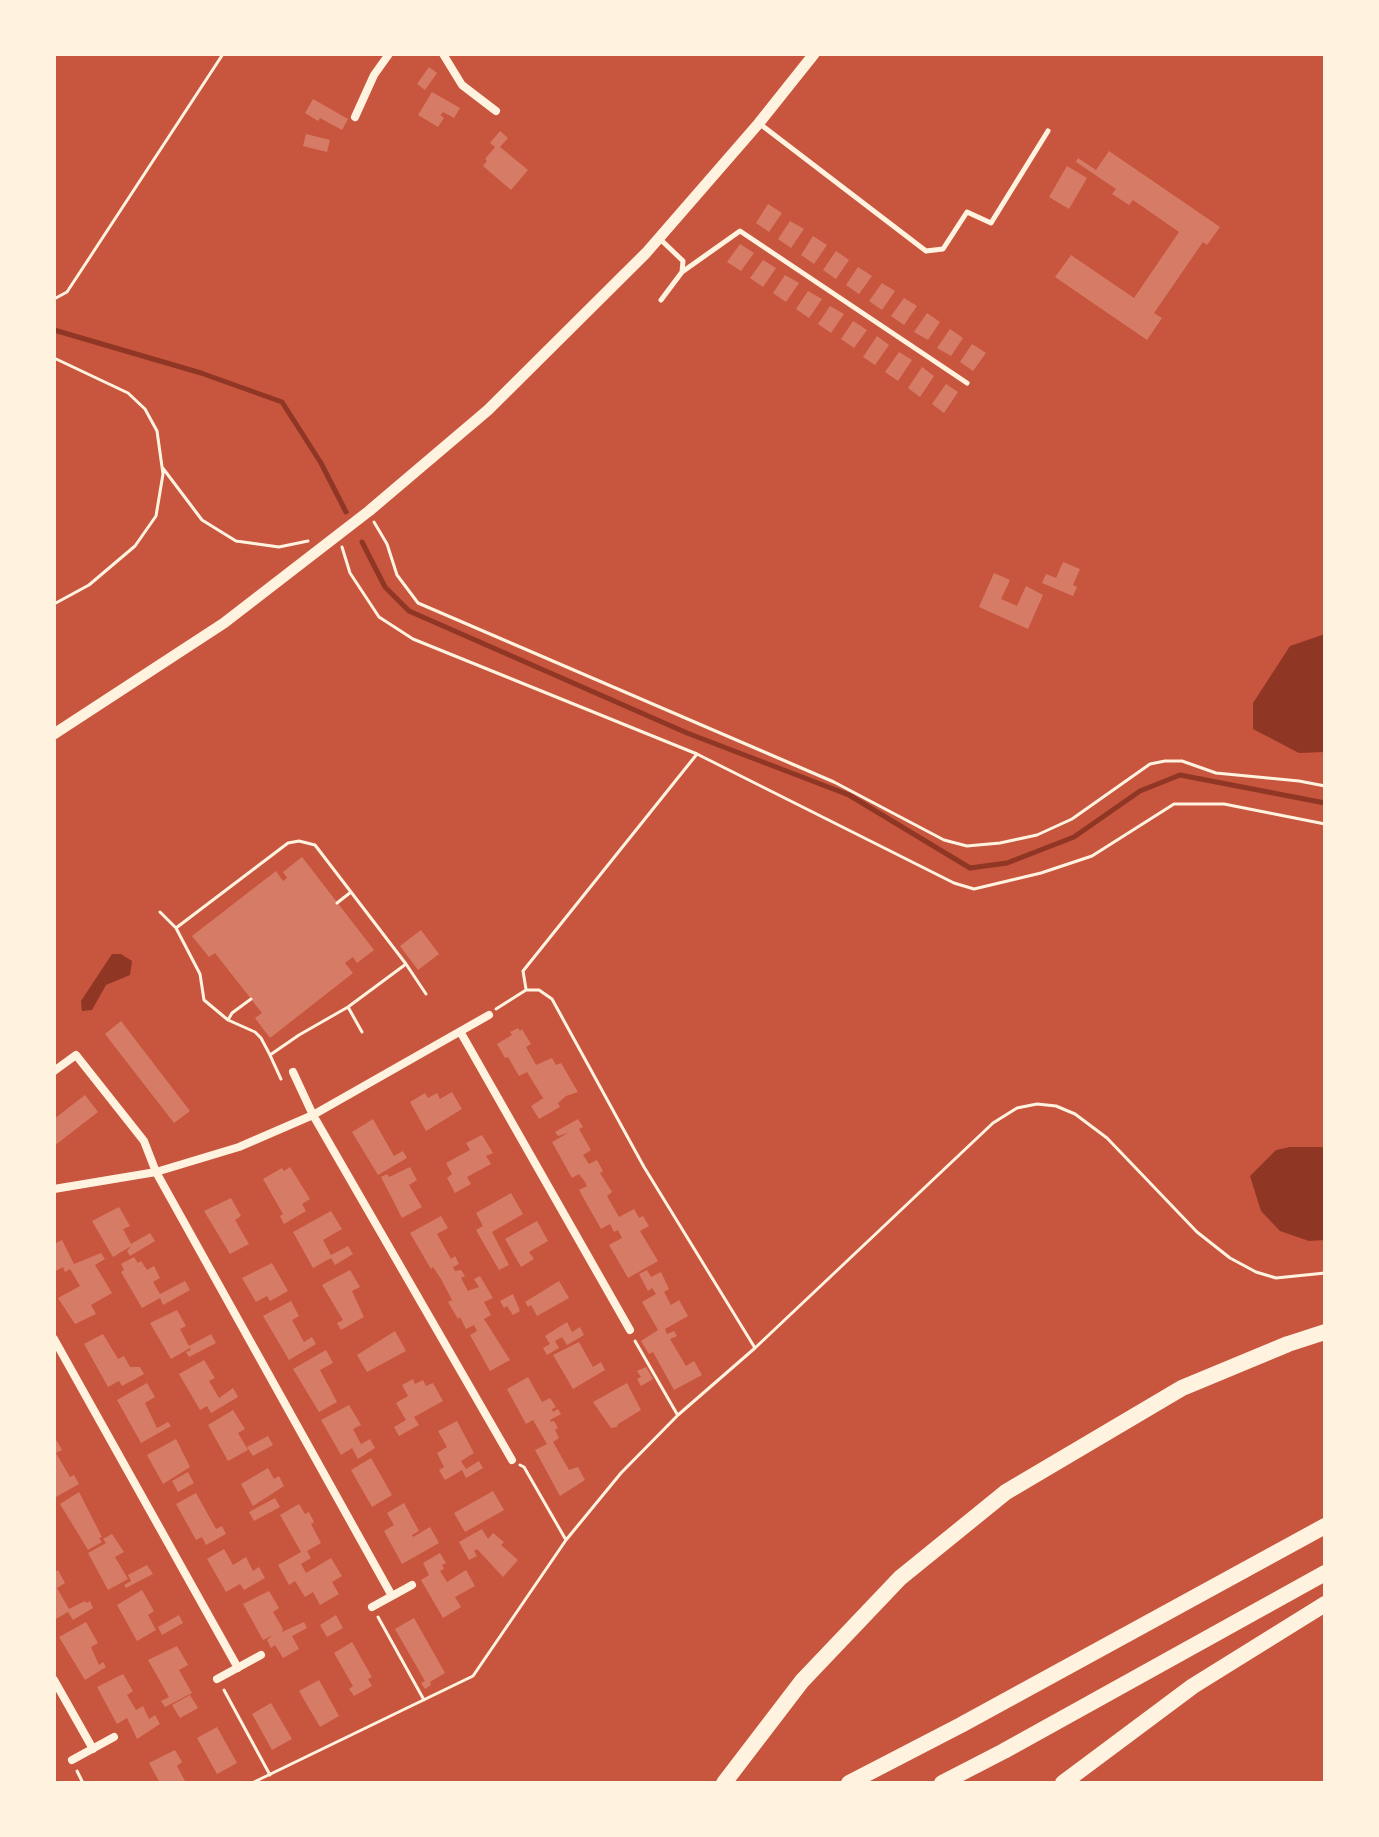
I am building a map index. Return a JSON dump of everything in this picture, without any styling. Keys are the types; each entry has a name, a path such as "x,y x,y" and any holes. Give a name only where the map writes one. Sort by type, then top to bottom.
{"highway":[{"path":"724,1783 802,1681 900,1578 1006,1492 1182,1388 1325,1332"},
{"path":"849,1783 1325,1526"},
{"path":"942,1783 1325,1573"},
{"path":"1063,1783 1193,1686 1325,1604"}],"street":[{"path":"355,117 374,75 389,54"},
{"path":"443,54 462,85 496,111"},
{"path":"54,734 224,623 369,511 488,410 659,238 814,54"},
{"path":"54,1189 156,1172 239,1147 313,1115 489,1015"},
{"path":"461,1033 630,1330"},
{"path":"54,1071 76,1055 144,1141 156,1172 392,1596"},
{"path":"293,1072 313,1115 512,1460"},
{"path":"54,1339 238,1668"},
{"path":"372,1607 412,1585"},
{"path":"217,1679 261,1655"},
{"path":"54,1680 93,1749"},
{"path":"72,1760 114,1737"}],"lane":[{"path":"759,123 926,251 943,249 967,212 991,223 1048,131"},
{"path":"661,300 682,272 740,231 967,383"},
{"path":"659,238 683,261 682,272"}],"path":[{"path":"54,299 67,292 223,54"},
{"path":"54,358 128,393 145,409 157,431 162,467 156,516 135,546 89,585 54,604"},
{"path":"162,467 202,520 236,541 279,547 309,541"},
{"path":"369,511 387,544 397,575 418,603 834,782 944,840 967,846 1037,835 1072,819 1150,764 1165,761 1182,761 1216,773 1325,786"},
{"path":"338,535 350,573 379,617 413,639 697,754 954,883 974,889 1041,873 1092,856 1174,804 1224,804 1325,824"},
{"path":"526,990 523,971 697,754"},
{"path":"176,928 288,843 299,841 315,845 426,994"},
{"path":"337,903 351,892"},
{"path":"160,912 176,928 200,974 204,1000 228,1020 261,1038 281,1079"},
{"path":"270,1055 348,1007 406,964"},
{"path":"489,1015 526,990 539,990 552,999 644,1167 755,1348"},
{"path":"228,1020 232,1013 251,999"},
{"path":"348,1007 362,1032"},
{"path":"252,1783 473,1676 566,1540 621,1473 678,1415 755,1348 993,1123 1017,1108 1037,1104 1056,1106 1075,1114 1107,1138 1197,1232 1230,1258 1256,1272 1276,1278 1325,1273"},
{"path":"630,1330 678,1415"},
{"path":"512,1460 524,1467 566,1540"},
{"path":"372,1607 424,1700"},
{"path":"217,1679 270,1775"}],"shaded area":[{"path":"1325,634 1325,752 1299,753 1253,729 1253,703 1290,646"},
{"path":"112,954 121,954 132,961 130,975 106,985 92,1010 82,1011 81,1001"},
{"path":"1325,1147 1325,1240 1309,1241 1280,1231 1261,1211 1250,1176 1276,1150"}],"building":[{"path":"429,67 437,73 425,90 417,84"},
{"path":"432,92 460,108 454,118 437,112 444,118 438,127 418,115"},
{"path":"313,99 348,119 342,130 305,113"},
{"path":"500,131 508,138 500,147 528,170 511,190 483,166 495,147 490,143"},
{"path":"306,134 330,140 327,152 303,146"},
{"path":"1109,151 1220,227 1207,245 1203,242 1154,313 1162,318 1147,340 1055,277 1071,255 1134,298 1179,232 1133,200 1129,205 1112,194 1116,189 1076,162 1078,158 1096,170"},
{"path":"1067,166 1087,178 1069,209 1049,197"},
{"path":"768,204 782,213 769,232 756,223"},
{"path":"790,221 804,229 791,248 778,239"},
{"path":"813,236 827,245 814,264 801,255"},
{"path":"740,244 754,253 741,271 727,262"},
{"path":"836,251 849,260 836,279 823,270"},
{"path":"763,260 776,268 763,287 750,278"},
{"path":"858,267 872,276 859,294 846,285"},
{"path":"785,275 799,283 786,302 773,293"},
{"path":"882,283 895,291 882,310 869,301"},
{"path":"808,291 822,299 809,318 796,309"},
{"path":"904,298 917,306 904,325 891,316"},
{"path":"830,306 844,314 831,333 818,324"},
{"path":"927,313 940,322 928,340 914,332"},
{"path":"853,321 867,330 854,348 841,339"},
{"path":"950,329 963,338 951,356 937,348"},
{"path":"877,336 889,345 875,365 863,357"},
{"path":"972,344 986,353 973,371 960,362"},
{"path":"899,352 912,360 898,381 885,372"},
{"path":"922,367 934,376 920,397 908,388"},
{"path":"946,384 958,392 944,413 932,404"},
{"path":"1063,562 1080,569 1073,585 1077,587 1073,596 1042,583 1046,574 1056,578"},
{"path":"994,573 1010,580 1001,599 1017,606 1026,586 1043,595 1028,629 979,607"},
{"path":"302,857 374,950 357,963 353,957 345,963 353,973 270,1038 255,1018 262,1013 215,953 209,957 192,936 276,871 283,881 287,878 283,872"},
{"path":"421,930 439,954 418,970 400,946"},
{"path":"121,1021 190,1111 174,1123 105,1034"},
{"path":"518,1028 520,1031 522,1029 531,1044 526,1047 536,1065 552,1058 556,1065 561,1063 578,1092 566,1096 558,1103 560,1107 539,1119 531,1106 545,1097 527,1072 519,1076 497,1044"},
{"path":"452,1092 462,1109 426,1131 410,1102 425,1093 428,1098 437,1093 440,1099"},
{"path":"85,1095 98,1112 54,1146 54,1119"},
{"path":"373,1119 394,1156 403,1151 407,1158 378,1175 352,1132"},
{"path":"578,1119 583,1127 579,1129 591,1150 583,1155 589,1164 597,1160 603,1171 600,1173 612,1192 607,1196 619,1217 634,1209 649,1226 640,1231 658,1261 628,1278 609,1245 622,1238 618,1230 614,1232 610,1224 601,1229 579,1190 587,1186 585,1182 579,1174 572,1178 552,1142 568,1133 558,1136 555,1132"},
{"path":"482,1135 493,1153 486,1156 491,1164 467,1177 471,1184 455,1193 447,1178 452,1174 446,1163 470,1150 466,1143"},
{"path":"290,1167 310,1199 302,1204 306,1211 284,1224 280,1216 283,1214 263,1179"},
{"path":"410,1167 417,1180 409,1185 422,1207 402,1218 381,1177 387,1174 389,1177"},
{"path":"511,1193 523,1214 492,1232 509,1265 499,1270 476,1230 483,1226 476,1213"},
{"path":"231,1198 241,1216 235,1220 249,1244 230,1254 204,1211"},
{"path":"119,1207 130,1226 123,1229 131,1244 150,1233 155,1241 130,1256 127,1251 131,1246 113,1257 92,1221"},
{"path":"331,1211 342,1229 323,1240 331,1255 348,1246 353,1254 335,1265 331,1258 313,1268 293,1232"},
{"path":"441,1216 448,1228 437,1234 451,1259 455,1256 459,1264 453,1267 455,1271 461,1270 465,1276 461,1278 468,1291 479,1287 474,1279 480,1276 493,1298 484,1302 491,1315 484,1319 510,1360 490,1371 470,1335 477,1331 474,1325 466,1329 460,1317 458,1319 448,1302 452,1300 441,1279 433,1267 431,1269 410,1233"},
{"path":"537,1221 548,1241 529,1252 534,1259 521,1267 505,1239"},
{"path":"62,1240 74,1264 101,1253 105,1259 95,1265 112,1293 91,1305 96,1314 75,1324 58,1298 80,1286 70,1269 65,1272 63,1267 54,1272 54,1244"},
{"path":"134,1257 147,1270 154,1266 160,1278 153,1282 160,1294 185,1281 190,1290 163,1305 160,1298 142,1308 121,1272 124,1270 121,1264"},
{"path":"272,1263 288,1291 270,1301 267,1296 256,1302 242,1278"},
{"path":"350,1270 360,1287 352,1291 364,1317 341,1330 337,1323 343,1320 322,1285"},
{"path":"647,1270 651,1277 661,1272 669,1289 664,1292 671,1305 679,1300 688,1316 665,1329 667,1334 674,1331 677,1336 670,1339 686,1366 694,1361 702,1375 674,1390 653,1352 649,1354 641,1341 658,1330 642,1302 656,1294 652,1288 648,1291 639,1274"},
{"path":"559,1281 569,1298 537,1316 531,1305 528,1307 525,1302"},
{"path":"513,1294 520,1311 513,1315 500,1301"},
{"path":"291,1301 299,1316 292,1320 304,1342 312,1337 316,1344 289,1360 263,1316"},
{"path":"177,1310 186,1326 180,1329 190,1348 171,1359 150,1323"},
{"path":"567,1322 572,1332 580,1327 584,1335 567,1345 562,1337 555,1341 559,1348 547,1355 543,1348 550,1344 545,1336"},
{"path":"395,1331 406,1351 367,1372 357,1355"},
{"path":"103,1334 118,1359 124,1356 130,1367 140,1367 144,1374 122,1386 119,1381 108,1387 84,1344"},
{"path":"211,1334 216,1343 189,1357 186,1352 191,1350 189,1346"},
{"path":"579,1342 593,1367 601,1362 605,1370 573,1389 553,1355"},
{"path":"326,1350 333,1363 320,1370 337,1402 319,1412 293,1369"},
{"path":"204,1360 215,1378 209,1381 219,1398 233,1388 238,1397 211,1413 207,1406 200,1410 179,1374"},
{"path":"646,1367 653,1379 641,1386 637,1371"},
{"path":"528,1377 542,1402 550,1398 556,1407 552,1409 553,1412 558,1409 561,1414 550,1420 558,1428 555,1430 559,1438 553,1442 569,1470 578,1467 585,1480 560,1496 535,1450 547,1444 533,1420 526,1424 507,1389"},
{"path":"413,1379 415,1384 423,1380 426,1386 433,1383 443,1401 414,1417 419,1425 399,1436 394,1427 406,1420 396,1403 408,1396 402,1385"},
{"path":"147,1383 155,1397 145,1403 157,1428 168,1422 171,1426 141,1443 117,1400"},
{"path":"627,1383 641,1410 611,1428 593,1402"},
{"path":"349,1405 361,1425 353,1429 361,1444 370,1439 375,1448 358,1459 352,1448 341,1455 321,1420"},
{"path":"233,1410 245,1429 238,1433 248,1450 228,1461 208,1425"},
{"path":"457,1421 474,1453 461,1461 466,1469 479,1461 483,1468 466,1478 462,1470 445,1480 439,1470 444,1467 437,1453 447,1447 438,1431"},
{"path":"268,1436 273,1445 253,1456 247,1447"},
{"path":"176,1439 190,1467 163,1484 147,1455"},
{"path":"57,1441 62,1450 56,1453 70,1477 74,1475 79,1484 54,1498 54,1442"},
{"path":"371,1458 392,1495 372,1507 351,1470"},
{"path":"268,1468 274,1479 279,1476 284,1486 253,1506 241,1484"},
{"path":"188,1472 194,1483 178,1492 172,1481"},
{"path":"493,1491 504,1510 465,1532 454,1513"},
{"path":"79,1492 102,1537 99,1538 102,1542 88,1550 60,1504"},
{"path":"196,1493 216,1529 222,1526 226,1534 206,1545 202,1537 196,1540 176,1504"},
{"path":"275,1498 280,1507 254,1521 249,1512"},
{"path":"404,1503 419,1531 413,1537 430,1527 439,1543 402,1564 384,1531 394,1525 387,1513"},
{"path":"299,1504 305,1514 309,1512 314,1522 311,1524 321,1543 307,1551 311,1558 301,1564 306,1573 331,1558 342,1576 332,1582 339,1594 320,1605 313,1592 305,1597 295,1581 289,1585 278,1565 301,1552 280,1515"},
{"path":"482,1529 488,1539 493,1533 504,1542 501,1545 518,1560 503,1577 477,1549 474,1551 477,1556 469,1560 459,1542"},
{"path":"112,1534 124,1552 115,1557 128,1579 108,1590 88,1553 106,1543 103,1539"},
{"path":"224,1549 233,1565 246,1557 253,1571 259,1567 265,1578 244,1590 240,1584 226,1592 207,1559"},
{"path":"440,1553 446,1563 440,1571 447,1582 466,1570 475,1586 455,1597 461,1607 443,1618 421,1580 429,1575 423,1563"},
{"path":"147,1565 153,1574 126,1588 124,1585 131,1581 128,1575"},
{"path":"58,1570 65,1583 57,1588 69,1609 85,1601 90,1601 93,1608 73,1620 68,1612 54,1620 54,1573"},
{"path":"142,1590 154,1611 148,1615 156,1630 137,1641 117,1605"},
{"path":"269,1591 279,1608 273,1612 282,1632 304,1622 307,1628 292,1636 299,1649 283,1658 275,1645 271,1648 267,1640 273,1635 263,1640 243,1604"},
{"path":"179,1615 183,1623 162,1635 158,1627"},
{"path":"336,1615 343,1628 327,1637 320,1625"},
{"path":"414,1618 445,1673 425,1689 421,1683 425,1681 395,1629"},
{"path":"86,1622 98,1643 91,1647 99,1665 103,1662 106,1667 85,1680 59,1637"},
{"path":"352,1642 372,1677 368,1679 372,1686 354,1696 349,1689 353,1686 334,1653"},
{"path":"177,1646 188,1665 179,1670 192,1693 165,1707 161,1701 169,1697 148,1660"},
{"path":"123,1674 133,1691 127,1695 136,1710 143,1706 149,1719 155,1715 160,1724 137,1739 127,1718 117,1724 97,1687"},
{"path":"319,1680 339,1716 320,1727 299,1691"},
{"path":"190,1695 198,1708 180,1718 172,1705"},
{"path":"271,1703 292,1739 272,1750 252,1714"},
{"path":"217,1727 237,1763 217,1774 197,1738"},
{"path":"175,1750 182,1762 177,1766 186,1783 160,1783 149,1763"}],"waterway":[{"path":"54,330 201,373 282,402 321,463 346,512"},
{"path":"362,542 385,587 409,611 687,733 849,795 970,868 1007,863 1074,837 1140,791 1180,775 1325,803"}]}
